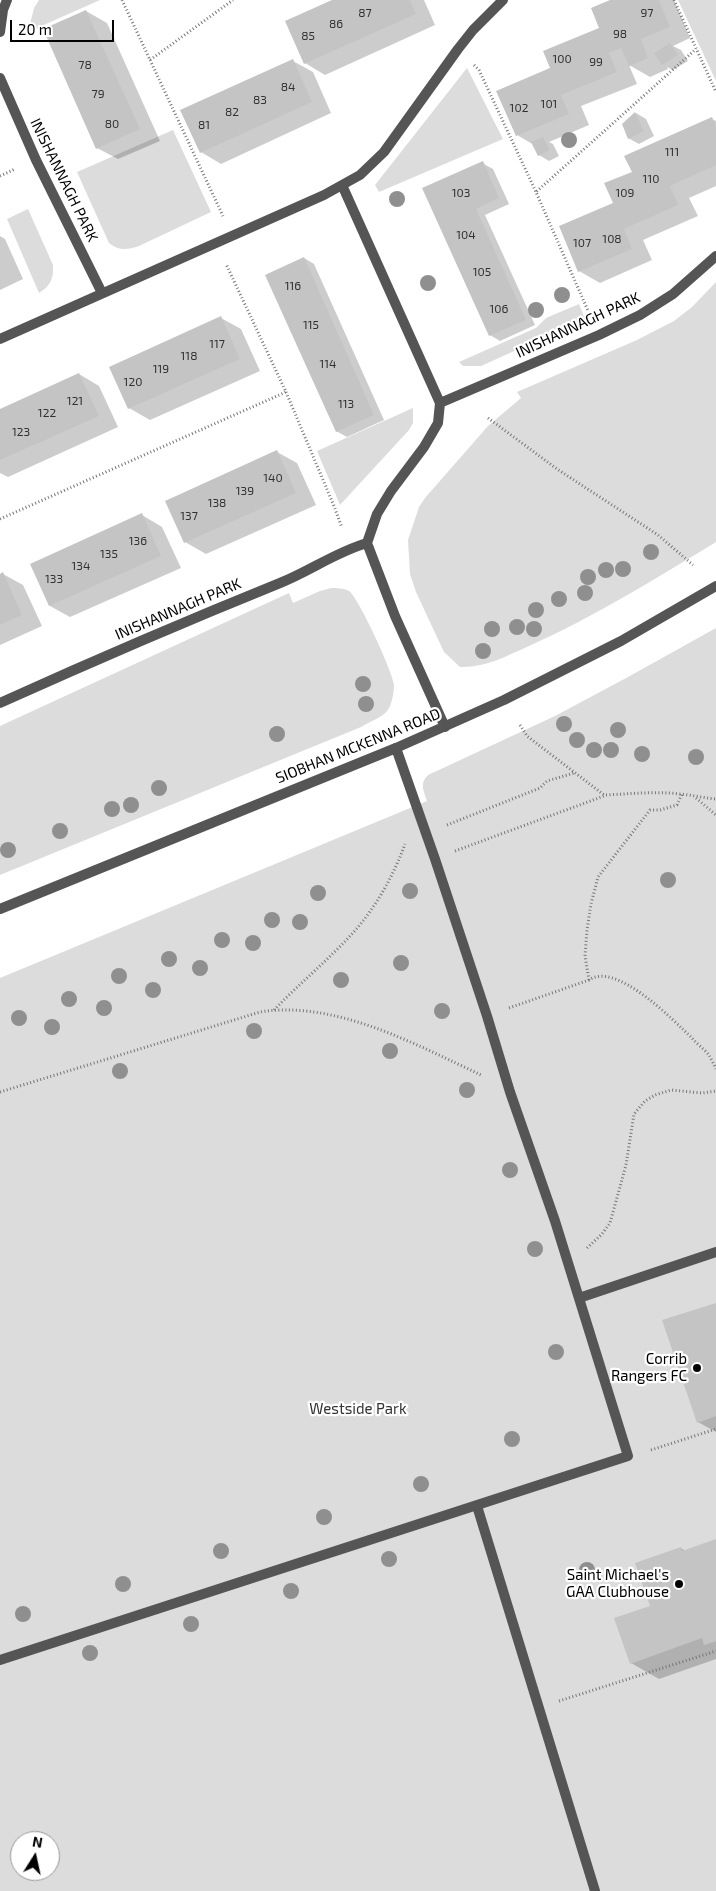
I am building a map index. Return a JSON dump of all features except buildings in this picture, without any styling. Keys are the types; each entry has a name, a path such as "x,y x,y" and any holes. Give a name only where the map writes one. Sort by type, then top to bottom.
{"street":[{"path":"0,32 7,0"},
{"path":"0,339 324,195 360,175 384,152 458,49 503,0"},
{"name":"INISHANNAGH PARK","path":"0,78 36,160 102,293"},
{"path":"342,185 440,403 438,423 424,447 390,492 377,514 367,543 395,616 444,727"},
{"name":"INISHANNAGH PARK","path":"440,403 599,335 640,315 674,294 716,256"},
{"name":"INISHANNAGH PARK","path":"0,703 137,641 290,579 349,548 367,543"},
{"name":"SIOBHAN MCKENNA ROAD","path":"0,909 444,727 573,667 621,642 716,586"},
{"path":"0,1660 628,1456 487,1016 435,858 424,832 396,748"},
{"path":"578,1298 716,1252"},
{"path":"477,1506 540,1707 594,1891"}],"path":[{"path":"122,0 232,235"},
{"path":"150,60 233,0"},
{"path":"674,0 716,92"},
{"path":"536,192 696,48"},
{"path":"458,49 479,70 536,192 599,335"},
{"path":"216,242 286,392 334,506 349,548"},
{"path":"0,519 286,392"},
{"path":"488,418 557,469 658,535 693,565"},
{"path":"520,725 527,736 604,796"},
{"path":"274,1010 352,934 371,910 386,888 406,842 424,832 445,826 540,788 547,781 575,773"},
{"path":"435,858 604,796 638,793 682,794 696,798 716,799"},
{"path":"589,980 585,956 587,930 598,877 650,810 660,810 677,805 682,794"},
{"path":"696,798 716,815"},
{"path":"487,1016 589,980 595,976 610,977 640,993 678,1024 708,1054 716,1069"},
{"path":"0,1092 260,1012 274,1010 323,1014 395,1035 465,1067 510,1092"},
{"path":"566,1258 588,1247 602,1234 610,1223 626,1165 634,1114 645,1101 670,1090 716,1091"},
{"path":"628,1456 716,1429"},
{"path":"540,1707 716,1651"}],"green space":[{"path":"39,0 100,0 28,32 34,8"},
{"path":"678,0 716,0 716,81"},
{"path":"467,68 503,139 379,192 375,185"},
{"path":"173,130 211,212 139,246 120,249 109,243 77,172"},
{"path":"28,209 53,265 53,274 50,282 39,293 7,219"},
{"path":"716,282 716,542 624,597 553,635 495,661 478,666 460,667 444,652 416,592 410,574 408,540 419,507 488,426 521,398 517,392 637,340 674,321 692,307"},
{"path":"579,304 585,319 481,366 463,366 459,362 536,328 546,318"},
{"path":"413,408 413,423 409,430 340,505 317,451"},
{"path":"331,588 347,590 354,597 382,652 394,685 391,702 385,713 361,727 0,875 0,726 289,593 293,603"},
{"name":"Westside Park","path":"716,628 716,1891 0,1891 0,978 427,801 423,785 428,775 555,716"}],"place":[{"name":"Corrib Rangers FC","path":"697,1368"},
{"name":"Saint Michael's GAA Clubhouse","path":"679,1584"}]}
